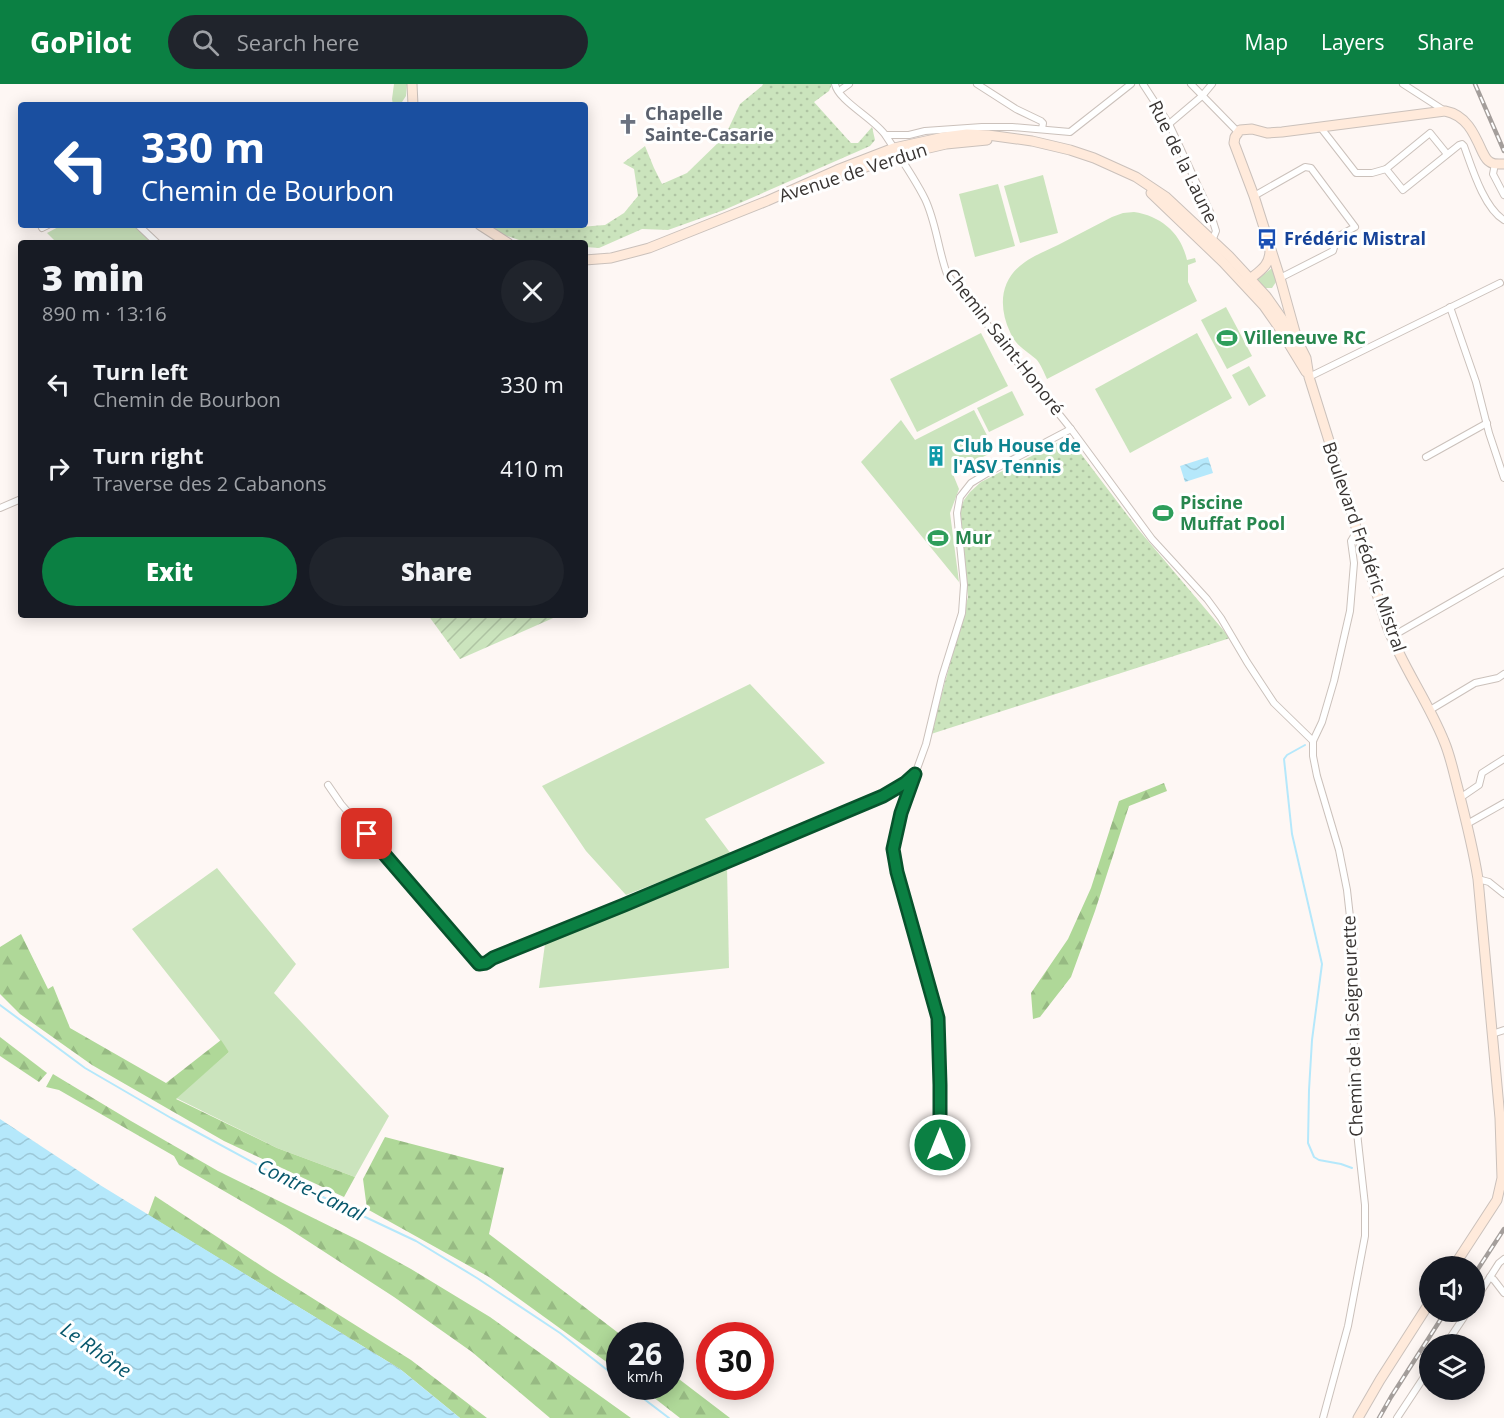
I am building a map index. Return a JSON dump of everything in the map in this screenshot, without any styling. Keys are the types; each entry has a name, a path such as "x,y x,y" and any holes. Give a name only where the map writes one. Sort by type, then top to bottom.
{"main road":[{"path":"412,84 413,102"},
{"path":"1238,132 1243,129 1252,129 1267,133 1282,132 1445,111 1460,117 1467,123 1484,156 1490,162 1499,164"},
{"name":"Boulevard Frédéric Mistral","path":"1238,132 1234,137 1234,143 1254,196 1297,340"},
{"name":"Avenue de Verdun","path":"588,260 611,258 649,248 767,201 837,170 944,137 967,134 1032,141 1070,150 1136,177 1166,197 1212,241 1251,285"},
{"name":"Avenue de Verdun","path":"1118,169 1149,192 1251,285"},
{"path":"484,228 502,240"},
{"path":"1270,248 1270,258 1267,264 1251,285 1257,293 1266,296 1280,288 1280,280"},
{"name":"Boulevard Frédéric Mistral","path":"1251,285 1309,377"},
{"name":"Boulevard Frédéric Mistral","path":"1266,296 1297,340 1306,358 1309,377 1391,637 1430,710 1444,742 1467,824 1478,879 1501,1138 1502,1178 1497,1200 1461,1256"},
{"path":"1358,1418 1419,1319"}],"street":[{"name":"Chemin Saint-Honoré","path":"835,84 837,92 886,135 925,200 947,273 1071,429 1152,539 1221,618 1274,703 1313,741"},
{"path":"842,89 849,84"},
{"path":"977,84 1016,109 1041,121 1042,129"},
{"path":"886,135 909,135 925,131 982,127 1070,132 1131,84"},
{"name":"Rue de la Laune","path":"1143,84 1169,124 1213,220 1216,231 1212,241"},
{"path":"1191,84 1238,132"},
{"path":"1169,124 1202,96 1212,84"},
{"path":"1403,84 1445,111"},
{"path":"1321,128 1356,173 1372,173 1386,169 1430,133 1447,154"},
{"path":"1386,169 1403,190 1462,144 1479,186 1494,211 1504,220"},
{"path":"1499,164 1493,174 1504,195"},
{"path":"1254,196 1305,167 1311,168 1355,227 1337,237 1333,251 1280,280"},
{"path":"141,228 154,240"},
{"path":"1309,377 1500,283"},
{"path":"1450,307 1476,382 1486,423 1504,478"},
{"path":"1426,457 1486,423"},
{"path":"939,1165 938,1018 897,872 893,849 901,813 926,744 942,677 962,613 964,585 957,513 960,497 971,483 1071,429"},
{"path":"0,508 18,500"},
{"name":"Chemin de la Seigneurette","path":"1323,1418 1348,1326 1365,1236 1365,1205 1353,1096 1355,962 1347,890 1339,850 1317,776 1313,741 1322,722 1334,681 1350,611 1354,563 1351,541 1358,534"},
{"path":"1391,637 1504,572"},
{"path":"1430,710 1475,683 1498,678 1504,674"},
{"path":"1460,798 1479,785 1482,773 1504,759"},
{"path":"328,785 341,804 479,964 883,796 915,774"},
{"path":"1467,824 1504,803"},
{"path":"1478,879 1489,882 1504,894"},
{"path":"1492,1034 1504,1030"},
{"path":"1485,1285 1504,1259"},
{"path":"1490,1277 1504,1293"},
{"path":"1397,1418 1419,1385"}],"green space":[{"path":"394,84 407,84 406,96 402,102 392,102"},
{"path":"763,84 832,84 829,91 814,102 851,143 858,143 872,127 875,140 870,146 724,210 668,230 642,229 599,248 588,247 588,240 519,240 501,234 494,228 588,228 605,225 624,213 638,196 634,169 623,163 645,146 662,184 687,173 725,136 740,104"},
{"path":"1043,175 1058,233 1020,243 1004,186"},
{"path":"998,184 1015,246 975,257 959,194"},
{"path":"1134,212 1153,217 1168,227 1180,242 1187,260 1195,258 1196,262 1188,265 1188,282 1197,301 1047,379 1038,361 1015,341 1006,322 1003,303 1010,276 1025,262 1037,255 1112,217"},
{"path":"56,228 136,228 150,240 54,240 47,233"},
{"path":"1272,268 1276,282 1272,288 1264,288 1257,280"},
{"name":"Villeneuve RC","path":"1226,307 1252,356 1227,369 1201,320"},
{"path":"981,333 1008,386 917,432 890,379"},
{"path":"1197,333 1232,398 1130,453 1095,389"},
{"path":"1249,366 1266,396 1249,406 1232,375"},
{"path":"1012,391 1024,415 989,432 977,408"},
{"path":"974,410 995,451 952,472 959,489 950,513 959,582 861,462 901,420 915,440"},
{"path":"1067,439 1072,442 1138,529 1230,638 931,734 968,597 959,525 959,512 964,500 981,482"},
{"path":"430,618 553,618 460,659"},
{"path":"750,684 825,763 705,819 731,854 626,895 586,851 542,786"},
{"path":"1164,783 1167,791 1129,806 1071,977 1040,1017 1033,1019 1031,993 1068,939 1091,888 1119,801"},
{"path":"727,866 729,968 539,988 545,944"},
{"path":"217,868 296,964 274,993 389,1116 355,1177 277,1148 176,1098 229,1052 132,929"},
{"path":"21,934 48,989 53,986 70,1028 166,1083 221,1040 229,1052 176,1099 277,1148 355,1177 344,1197 224,1141 92,1065 20,1014 0,994 0,947"},
{"path":"0,1037 47,1073 39,1082 0,1056"},
{"path":"53,1074 218,1171 362,1242 411,1269 490,1317 631,1418 550,1418 472,1352 394,1297 286,1227 179,1165 174,1156 59,1090 46,1087"},
{"path":"385,1137 504,1168 489,1234 606,1324 606,1362 489,1277 367,1209 363,1179"},
{"path":"155,1196 411,1360 487,1418 460,1418 400,1369 148,1215"},
{"path":"684,1383 696,1392 696,1400 706,1400 730,1418 680,1418 657,1400 684,1400"}],"water":[{"path":"1208,457 1213,473 1185,482 1180,466"},
{"name":"Le Rhône","path":"0,1119 100,1185 400,1369 460,1418 0,1418"}],"waterway":[{"path":"1305,745 1284,759 1292,834 1322,964 1312,1040 1308,1143 1314,1157 1319,1160 1352,1168"},
{"name":"Contre-Canal","path":"0,1005 85,1068 171,1118 274,1174 416,1241 560,1333 606,1369"},
{"name":"Contre-Canal","path":"645,1400 669,1418"}],"railway":[{"path":"1475,84 1504,151"},
{"path":"1485,1258 1504,1229"},
{"path":"1379,1418 1439,1322"}],"place":[{"name":"Chapelle Sainte-Casarie","path":"628,124"},
{"name":"Frédéric Mistral","path":"1267,239"},
{"name":"Villeneuve RC","path":"1227,338"},
{"name":"Club House de l'ASV Tennis","path":"936,456"},
{"name":"Piscine Muffat Pool","path":"1163,513"},
{"name":"Mur","path":"938,538"}],"route":[{"path":"367,834 479,964 883,796 915,774 901,813 893,849 897,872 938,1018 940,1145"}]}
